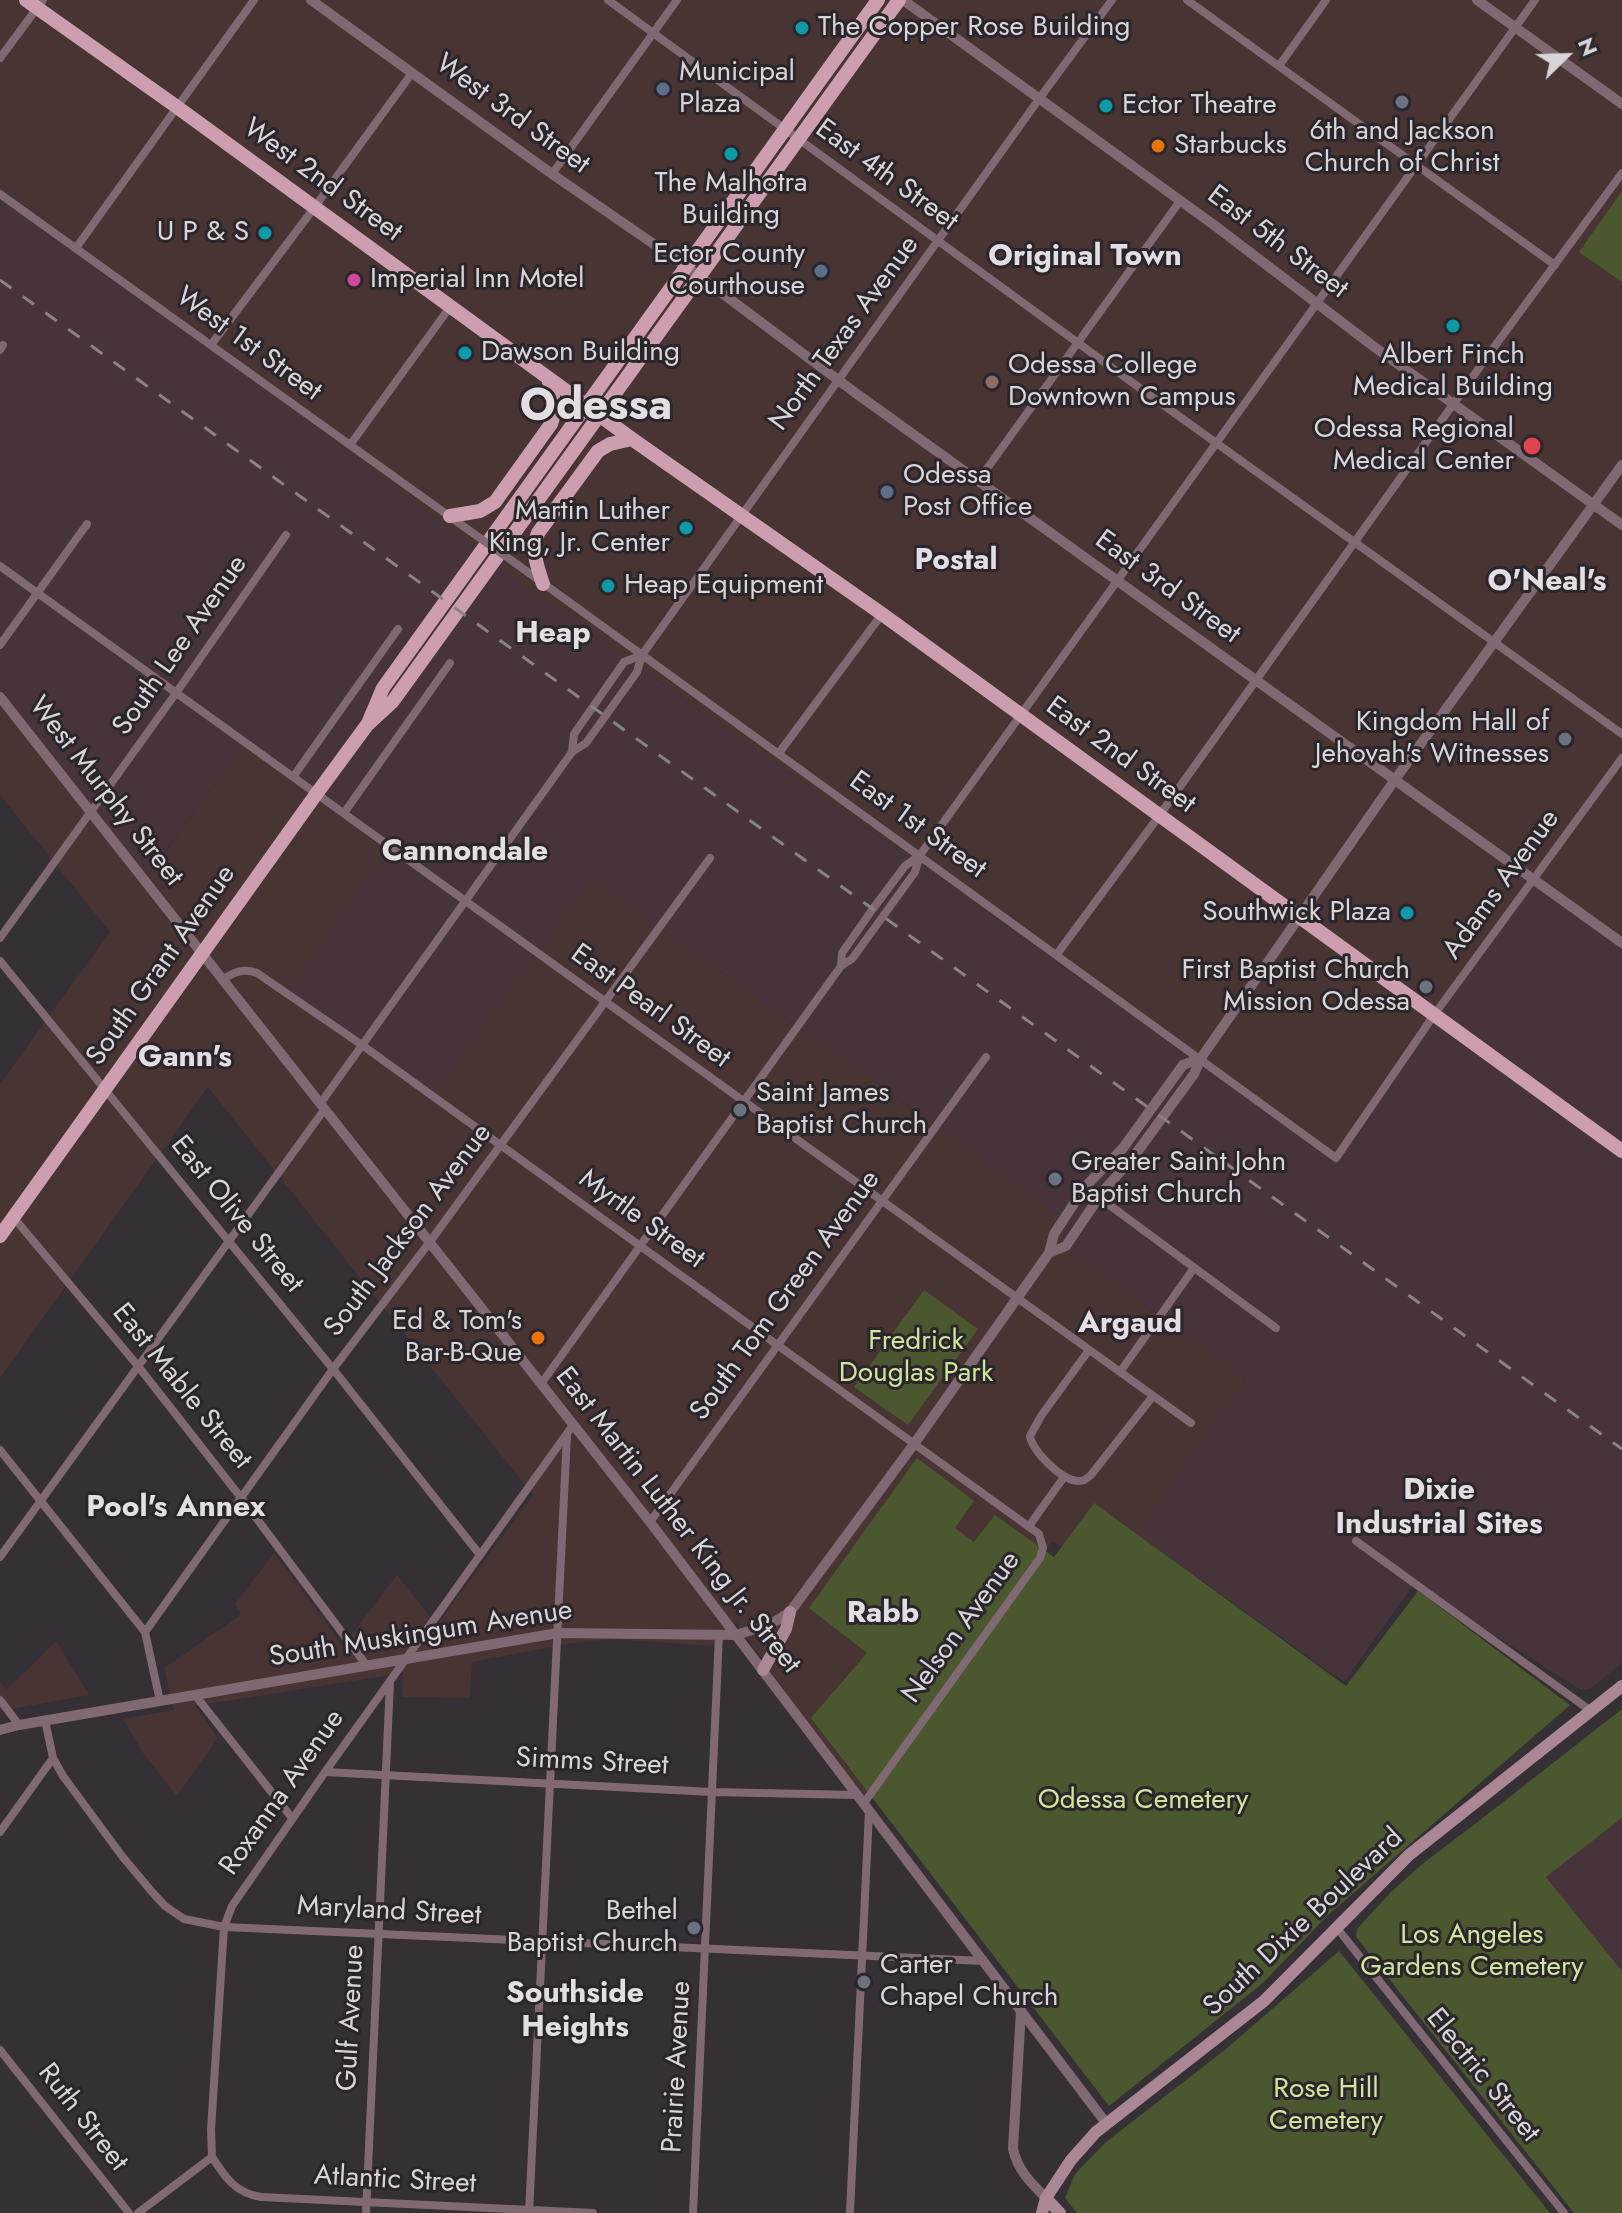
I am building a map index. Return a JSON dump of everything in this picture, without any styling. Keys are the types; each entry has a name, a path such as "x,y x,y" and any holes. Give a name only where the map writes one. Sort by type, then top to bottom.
{"main road":[{"name":"South Grant Avenue","path":"367,725 383,688 878,0"},
{"name":"South Grant Avenue","path":"4,1227 367,725 393,701 901,0"},
{"name":"West 2nd Street","path":"35,3 587,405"},
{"path":"450,516 480,511 495,502 551,424 556,408 548,378"},
{"name":"East 2nd Street","path":"587,405 882,614 1622,1151"},
{"path":"543,584 535,558 538,533 595,454 610,444 632,439"},
{"path":"763,1670 786,1629 790,1612"},
{"name":"South Dixie Boulevard","path":"1042,2213 1046,2198 1071,2160 1106,2123 1264,2001 1392,1871 1426,1841 1622,1686"},
{"path":"1046,2198 1060,2213"}],"street":[{"path":"76,248 254,0"},
{"name":"West 3rd Street","path":"311,0 687,267"},
{"name":"East 4th Street","path":"608,0 1354,543 1622,734"},
{"path":"552,174 677,0"},
{"name":"East 5th Street","path":"901,0 1622,525"},
{"name":"North Texas Avenue","path":"642,655 1112,0"},
{"path":"1187,0 1555,265"},
{"path":"1279,66 1326,0"},
{"path":"1477,0 1622,104"},
{"path":"541,1384 841,966 842,953 872,910 905,866 920,855 1535,0"},
{"path":"0,58 35,3"},
{"path":"211,345 412,73"},
{"path":"1057,954 1622,173"},
{"name":"West 1st Street","path":"0,194 470,531"},
{"path":"978,481 1180,201"},
{"name":"East 3rd Street","path":"687,267 839,381 1622,943"},
{"path":"350,445 450,307"},
{"path":"1201,1058 1394,781 1622,465"},
{"path":"0,645 87,524"},
{"name":"East 1st Street","path":"470,531 1336,1158"},
{"name":"South Lee Avenue","path":"0,938 286,535"},
{"name":"East Pearl Street","path":"0,566 1191,1423"},
{"path":"779,753 882,614"},
{"path":"293,777 398,629"},
{"path":"572,752 574,734 624,662 642,655"},
{"path":"0,1557 229,1240 362,1045 572,752 586,743 637,672 642,655"},
{"path":"344,813 450,663"},
{"name":"West Murphy Street","path":"0,697 202,954"},
{"name":"Adams Avenue","path":"1336,1158 1434,1015 1622,758"},
{"name":"South Jackson Avenue","path":"145,1632 333,1369 429,1243 710,858"},
{"name":"East Martin Luther King Jr. Street","path":"202,954 541,1384 570,1429 650,1522 1106,2123"},
{"name":"East Olive Street","path":"0,961 229,1240 480,1555"},
{"name":"Myrtle Street","path":"222,980 240,971 257,973 362,1045 1029,1526"},
{"name":"South Tom Green Avenue","path":"650,1522 986,1057"},
{"name":"South Muskingum Avenue","path":"0,1730 558,1633 736,1635 771,1624 790,1612 914,1444 1049,1253 1054,1234 1085,1187 1123,1148 1183,1065 1201,1058"},
{"name":"South Muskingum Avenue","path":"1049,1253 1066,1246 1098,1198 1132,1159 1194,1074 1201,1058"},
{"path":"1085,1187 1276,1328"},
{"name":"East Mable Street","path":"4,1227 138,1366 367,1666"},
{"path":"1120,1372 1194,1268"},
{"path":"1089,1350 1030,1436 1034,1448 1064,1477 1078,1481 1091,1475 1153,1396"},
{"path":"530,2212 570,1429"},
{"name":"Roxanna Avenue","path":"212,2157 211,2130 224,1927 232,1906 570,1429"},
{"path":"0,1450 145,1632 160,1701"},
{"name":"Nelson Avenue","path":"864,1803 1040,1558 1042,1540 1029,1526 1064,1477"},
{"path":"1356,1541 1591,1711"},
{"name":"Prairie Avenue","path":"693,2213 719,1635"},
{"name":"Gulf Avenue","path":"366,2213 390,1680"},
{"path":"195,1695 292,1818"},
{"path":"0,1700 19,1725"},
{"path":"0,1832 53,1758 45,1720"},
{"name":"Maryland Street","path":"53,1758 122,1856 165,1906 184,1919 224,1927 984,1961"},
{"name":"Simms Street","path":"325,1772 864,1803"},
{"path":"850,2213 862,1955 864,1803"},
{"name":"Electric Street","path":"1337,1928 1564,2213"},
{"path":"1021,2010 1013,2149 1024,2175 1046,2198"},
{"name":"Ruth Street","path":"0,2050 129,2213"},
{"path":"138,2213 212,2157"},
{"name":"Atlantic Street","path":"212,2157 233,2186 250,2195 593,2213"}],"shaded area":[{"path":"0,0 1622,0 1622,944 1336,1158 528,590 0,183"},
{"path":"0,183 528,590 1336,1158 1533,881 1622,944 1622,1663 1590,1689 1581,1690 1414,1584 1344,1682 1135,1533 1246,1378 1059,1243 1072,1224 591,878 432,1096 286,993 389,847 244,742 144,881 0,697"},
{"path":"0,697 145,880 244,742 389,846 432,1095 591,878 1072,1224 1059,1243 1246,1378 1135,1533 1064,1549 1052,1541 864,1803 736,1622 712,1646 610,1639 472,1662 470,1698 402,1697 403,1673 195,1706 218,1738 177,1796 143,1753 123,1719 174,1710 164,1668 238,1617 241,1613 235,1604 274,1553 343,1646 397,1575 437,1625 533,1495 208,1087 0,1378 0,1084 110,932 0,795"},
{"path":"56,1641 89,1695 0,1711 0,1682 7,1689"},
{"path":"1622,1818 1622,1971 1546,1877"}],"green space":[{"path":"1622,191 1622,282 1579,252"},
{"name":"Fredrick Douglas Park","path":"924,1290 978,1329 908,1425 854,1387"},
{"name":"Odessa Cemetery","path":"917,1458 974,1501 955,1528 974,1542 995,1515 1054,1557 1094,1503 1346,1686 1418,1591 1570,1705 1327,1916 1263,1983 1109,2106 811,1718 867,1653 809,1608"},
{"name":"Los Angeles Gardens Cemetery","path":"1622,1709 1622,1818 1546,1877 1622,1971 1622,2213 1574,2213 1356,1937 1357,1929 1421,1865"},
{"name":"Rose Hill Cemetery","path":"1339,1951 1550,2213 1077,2213 1065,2198 1075,2174 1106,2142 1226,2049"}],"railway":[{"path":"0,280 1622,1449"}],"place":[{"name":"The Copper Rose Building","path":"802,28"},
{"name":"Municipal Plaza","path":"663,89"},
{"name":"6th and Jackson Church of Christ","path":"1402,102"},
{"name":"Ector Theatre","path":"1106,106"},
{"name":"Starbucks","path":"1158,146"},
{"name":"The Malhotra Building","path":"731,154"},
{"name":"U P & S","path":"265,233"},
{"name":"Ector County Courthouse","path":"821,271"},
{"name":"Imperial Inn Motel","path":"354,280"},
{"name":"Albert Finch Medical Building","path":"1453,326"},
{"name":"Dawson Building","path":"465,353"},
{"name":"Odessa College Downtown Campus","path":"992,382"},
{"name":"Odessa Regional Medical Center","path":"1532,446"},
{"name":"Odessa Post Office","path":"887,492"},
{"name":"Martin Luther King, Jr. Center","path":"686,528"},
{"name":"Heap Equipment","path":"608,586"},
{"name":"Kingdom Hall of Jehovah's Witnesses","path":"1565,739"},
{"name":"Southwick Plaza","path":"1407,913"},
{"name":"First Baptist Church Mission Odessa","path":"1426,987"},
{"name":"Saint James Baptist Church","path":"740,1110"},
{"name":"Greater Saint John Baptist Church","path":"1055,1179"},
{"name":"Ed & Tom's Bar-B-Que","path":"538,1338"},
{"name":"Bethel Baptist Church","path":"694,1928"},
{"name":"Carter Chapel Church","path":"864,1982"}],"district":[{"name":"Original Town","path":"1085,258"},
{"name":"Odessa","path":"596,408"},
{"name":"Postal","path":"956,562"},
{"name":"O'Neal's","path":"1547,583"},
{"name":"Heap","path":"553,635"},
{"name":"Cannondale","path":"465,853"},
{"name":"Gann's","path":"185,1059"},
{"name":"Argaud","path":"1130,1325"},
{"name":"Pool's Annex","path":"176,1509"},
{"name":"Dixie Industrial Sites","path":"1439,1509"},
{"name":"Rabb","path":"883,1615"},
{"name":"Southside Heights","path":"575,2012"}]}
